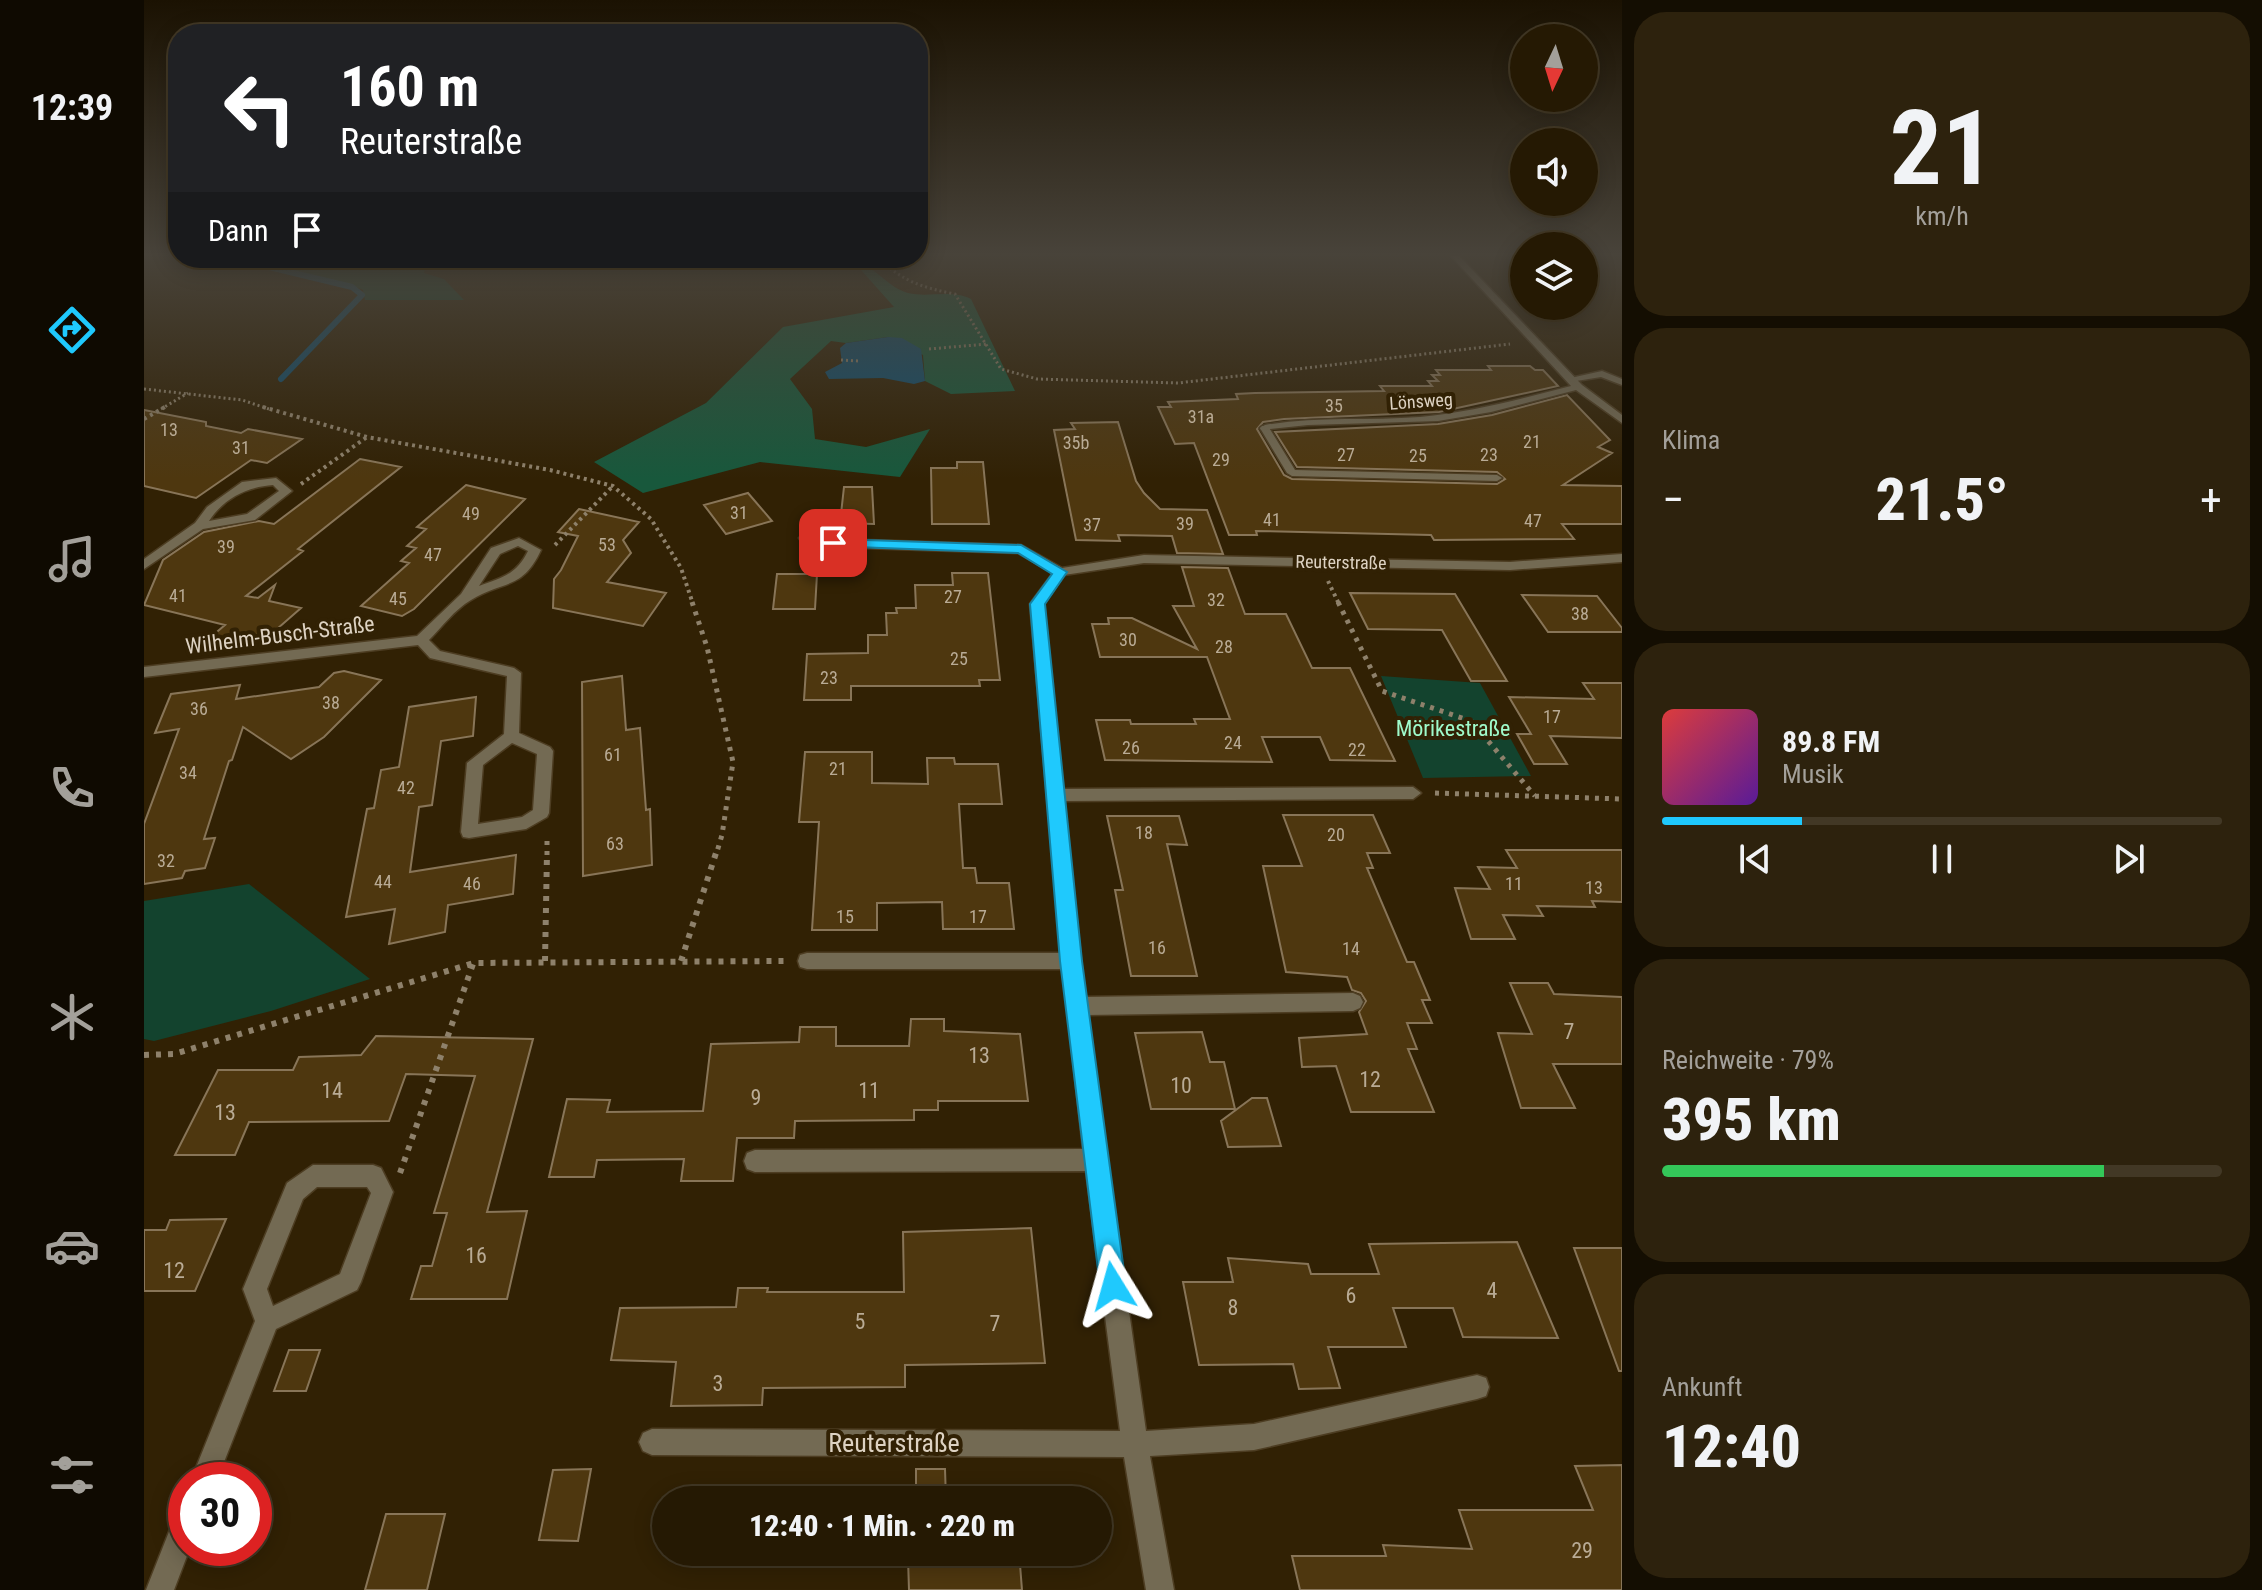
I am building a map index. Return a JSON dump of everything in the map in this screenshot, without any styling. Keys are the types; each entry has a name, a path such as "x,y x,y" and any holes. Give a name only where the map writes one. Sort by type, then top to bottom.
{"street":[{"path":"1525,330 1574,383 1622,420"},
{"name":"Lönsweg","path":"1265,428 1294,422 1437,419 1482,411 1574,383"},
{"path":"144,565 199,526 211,509 246,484 276,481 286,491 251,517 199,526"},
{"path":"805,538 833,543 1021,549 1060,572 1037,604 1071,961 1135,1444 1160,1590"},
{"path":"466,597 511,581 529,567 535,550 519,542 495,551 466,597 421,640 435,655 514,673 511,736"},
{"name":"Reuterstraße","path":"1060,572 1144,559 1510,566 1622,558"},
{"name":"Wilhelm-Busch-Straße","path":"144,674 421,640"},
{"path":"511,736 545,751 541,813 526,823 469,832 475,763 511,736"},
{"path":"1055,795 1413,793"},
{"path":"807,961 1071,961"},
{"path":"1077,1006 1353,1002"},
{"path":"755,1161 1095,1160"},
{"path":"211,1462 267,1321 255,1289 295,1191 313,1176 373,1176 382,1192 349,1282 267,1321"},
{"name":"Reuterstraße","path":"652,1442 1135,1444 1254,1437 1477,1387"},
{"path":"160,1590 169,1566"}],"lane":[{"path":"1574,383 1602,374 1622,382"},
{"path":"1265,428 1292,473 1497,478"}],"path":[{"path":"978,330 1001,369 1014,374 1037,379 1178,383 1261,376 1535,341"},
{"path":"929,349 987,344"},
{"path":"841,360 859,361"},
{"path":"144,389 242,400 367,437 550,470 613,486 651,519 681,568 707,647 733,762 722,835 681,961"},
{"path":"144,419 190,392"},
{"path":"286,491 307,481 367,437"},
{"path":"535,550 557,545 613,486"},
{"path":"1320,562 1382,691 1471,721 1535,796"},
{"path":"1413,793 1622,799"},
{"path":"541,813 547,828 545,961"},
{"path":"144,1055 174,1054 474,963 807,961"},
{"path":"382,1192 403,1170 474,963"}],"green space":[{"path":"780,330 986,330 1015,391 951,394 925,381 923,355 888,337 846,343 831,341 790,379 812,409 815,439 866,447 930,429 900,477 760,462 643,493 594,462 706,403"},
{"name":"Mörikestraße","path":"1381,676 1480,683 1531,776 1423,778"},
{"path":"249,884 370,979 271,1011 154,1041 144,1039 144,901"}],"water":[{"path":"902,338 921,349 925,381 914,384 883,378 829,379 825,372 842,363 840,348 846,343"}],"building":[{"path":"1488,366 1530,366 1543,370 1558,386 1439,412 1284,419 1263,422 1257,429 1284,475 1292,479 1497,484 1505,479 1497,472 1297,467 1275,432 1438,424 1492,415 1567,395 1610,440 1598,447 1612,453 1563,485 1622,486 1622,524 1562,524 1574,539 1434,540 1431,535 1256,531 1257,535 1229,535 1194,443 1175,444 1158,407 1171,407 1168,402 1238,399 1236,394 1384,391 1380,386 1432,386 1428,381 1438,381 1432,375 1440,375 1436,370 1491,370"},
{"path":"144,410 206,422 206,426 241,433 248,429 302,439 267,463 251,460 196,498 144,486"},
{"path":"1118,422 1136,481 1144,493 1160,509 1207,510 1223,554 1177,553 1172,536 1118,535 1120,541 1076,540 1054,430 1075,429 1071,423"},
{"path":"360,459 401,467 298,549 303,551 246,596 258,598 275,585 269,601 301,608 269,636 258,633 254,646 212,636 225,625 144,605 163,560 204,532 259,521 274,524"},
{"path":"957,462 983,462 989,524 932,524 931,468 957,468"},
{"path":"466,485 525,499 414,609 402,616 361,606 409,563 401,561 416,548 407,546 426,529 417,527"},
{"path":"844,487 872,487 874,524 840,523"},
{"path":"748,493 772,521 726,534 704,505"},
{"path":"579,509 639,522 623,540 631,553 607,582 666,593 643,626 553,608 554,579 578,536 558,532"},
{"path":"1182,567 1228,568 1245,614 1286,614 1312,668 1350,668 1395,761 1330,760 1320,737 1262,737 1272,762 1105,760 1096,720 1130,720 1131,724 1196,724 1194,719 1230,719 1207,657 1100,657 1092,624 1109,624 1108,618 1132,618 1197,649 1173,606 1194,606"},
{"path":"952,573 988,573 1000,680 979,680 980,686 851,686 851,700 804,700 807,654 868,653 868,635 887,635 886,613 897,613 896,608 916,608 915,585 953,585"},
{"path":"777,574 817,574 815,609 773,609"},
{"path":"1350,593 1455,594 1507,681 1471,681 1442,630 1368,629"},
{"path":"1522,595 1597,596 1622,632 1548,632"},
{"path":"344,671 381,680 324,737 291,759 243,727 204,839 215,838 205,868 185,871 182,878 144,884 144,824 179,729 155,733 171,694 240,685 236,699 319,687 334,673"},
{"path":"622,676 626,730 640,728 646,810 650,809 652,865 583,876 582,682"},
{"path":"1583,683 1622,683 1622,738 1550,736 1567,764 1534,764 1517,734 1531,734 1509,697 1594,699"},
{"path":"476,697 473,736 441,741 432,805 419,807 410,872 516,855 513,894 448,905 445,932 389,944 395,909 346,917 367,809 374,808 381,770 399,767 409,707"},
{"path":"805,752 872,752 872,783 928,784 927,758 954,758 955,764 998,764 1002,804 959,804 963,868 975,868 977,883 1009,883 1014,929 943,929 942,902 877,903 877,930 812,930 819,822 799,822"},
{"path":"1283,815 1373,815 1390,853 1367,853 1373,868 1367,868 1407,962 1414,962 1430,1000 1422,1000 1432,1023 1407,1023 1417,1049 1408,1049 1434,1112 1351,1112 1336,1066 1302,1067 1299,1038 1367,1034 1359,1012 1366,1001 1361,993 1352,990 1347,977 1286,972 1263,866 1302,866"},
{"path":"1107,816 1179,816 1187,845 1167,844 1197,976 1131,976 1115,890 1123,890"},
{"path":"1506,850 1622,850 1622,902 1592,901 1595,907 1537,906 1543,916 1503,915 1515,939 1471,939 1455,888 1490,889 1478,867 1517,868"},
{"path":"1510,983 1548,983 1554,994 1622,997 1622,1064 1553,1064 1575,1108 1521,1108 1498,1033 1532,1034"},
{"path":"911,1019 944,1019 944,1031 1020,1034 1028,1101 938,1101 938,1110 914,1110 914,1120 795,1121 794,1138 737,1138 733,1181 681,1181 684,1159 597,1160 594,1177 549,1177 567,1099 610,1100 607,1112 703,1111 711,1044 799,1042 800,1027 836,1027 836,1046 909,1046"},
{"path":"1202,1032 1210,1062 1224,1062 1235,1109 1151,1109 1135,1033"},
{"path":"376,1036 533,1039 487,1212 527,1211 507,1299 411,1299 421,1266 432,1266 447,1213 434,1213 475,1076 406,1074 389,1121 249,1122 235,1155 175,1155 218,1070 293,1070 299,1057 361,1055"},
{"path":"1252,1098 1267,1098 1281,1146 1228,1147 1221,1121"},
{"path":"226,1219 195,1291 144,1291 144,1230 166,1230 170,1220"},
{"path":"1031,1228 1045,1363 905,1365 905,1387 763,1388 762,1405 671,1406 676,1362 611,1360 620,1308 736,1307 738,1288 768,1288 767,1292 904,1292 903,1232"},
{"path":"1517,1242 1558,1338 1463,1337 1453,1308 1393,1308 1406,1347 1328,1347 1340,1388 1299,1389 1293,1364 1199,1365 1183,1282 1233,1282 1228,1258 1308,1264 1311,1274 1379,1274 1369,1244"},
{"path":"1574,1248 1622,1248 1622,1371 1619,1371"},
{"path":"289,1350 320,1350 306,1391 274,1391"},
{"path":"1622,1465 1622,1590 1300,1590 1292,1556 1386,1556 1383,1545 1472,1549 1459,1510 1593,1510 1575,1466"},
{"path":"591,1469 578,1541 539,1540 553,1470"},
{"path":"916,1469 945,1469 946,1486 916,1486"},
{"path":"386,1514 445,1514 427,1590 365,1590"},
{"path":"908,1566 1020,1566 1022,1590 909,1590"}],"waterway":[{"path":"281,379 328,330"}],"route":[{"path":"833,543 1021,549 1060,572 1037,604 1071,961 1113,1286"}]}
